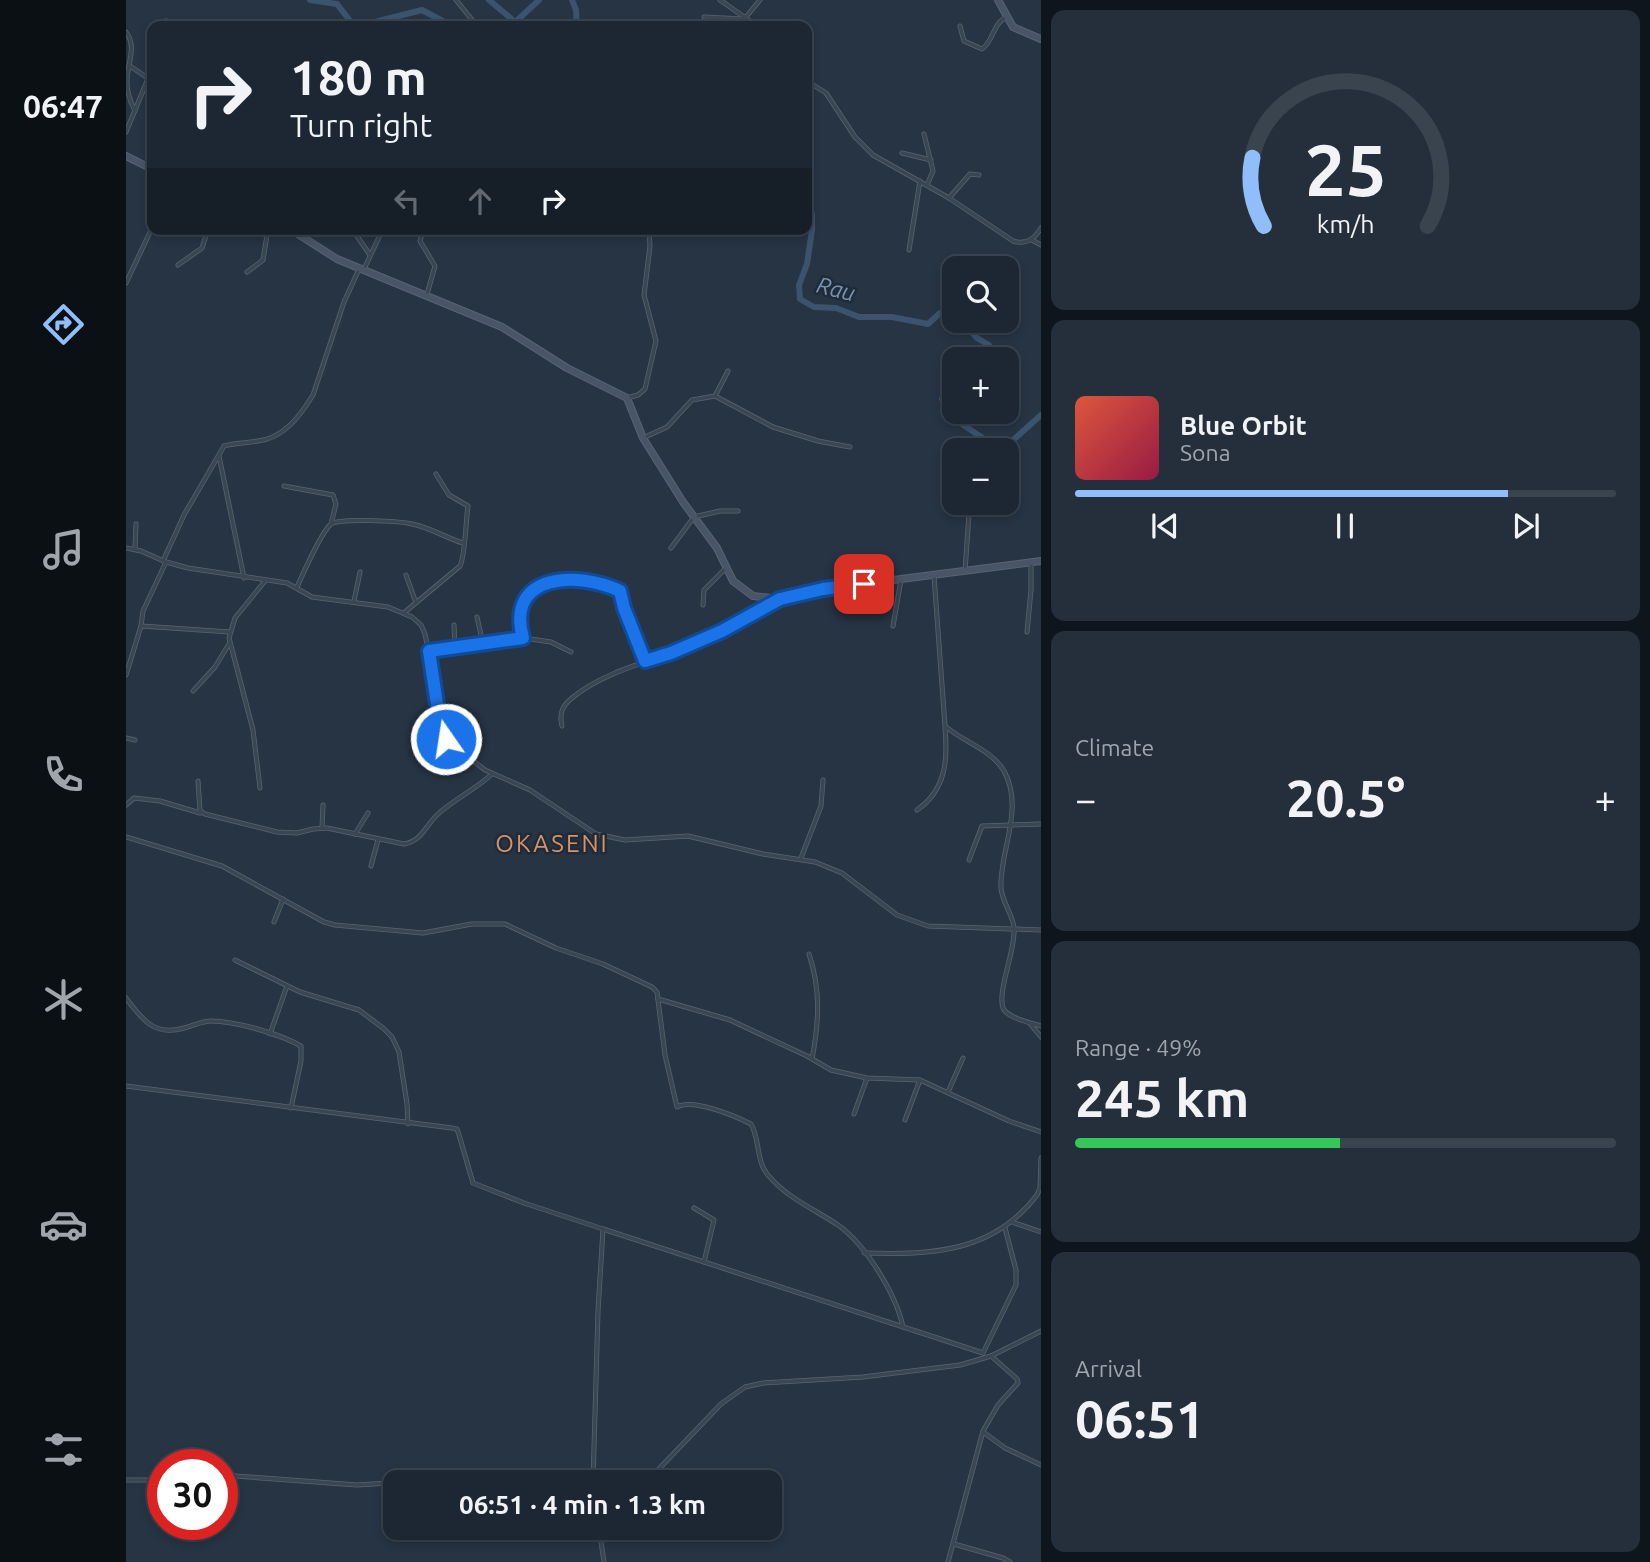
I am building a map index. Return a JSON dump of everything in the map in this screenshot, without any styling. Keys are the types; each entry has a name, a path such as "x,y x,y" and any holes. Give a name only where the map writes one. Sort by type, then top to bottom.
{"street":[{"path":"456,0 473,21"},
{"path":"720,0 751,21"},
{"path":"704,17 736,20 746,17 760,0"},
{"path":"998,0 1017,29 1041,39"},
{"path":"960,26 964,41 982,49 989,43 1000,20 1007,17"},
{"path":"126,32 131,41 127,82 135,111"},
{"path":"129,65 147,78"},
{"path":"126,132 147,84"},
{"path":"812,85 829,98 855,137 884,163 949,198 1013,241 1024,243 1032,240 1041,228"},
{"path":"924,134 933,171 927,185"},
{"path":"902,153 930,160"},
{"path":"126,156 147,166"},
{"path":"949,198 972,173 979,175"},
{"path":"909,250 920,181"},
{"path":"126,283 149,235"},
{"path":"178,265 202,248 206,235"},
{"path":"247,272 263,260 267,235"},
{"path":"298,235 324,253 502,327 568,368 627,398 643,438 717,548 733,581 746,593 780,599"},
{"path":"356,235 370,255"},
{"path":"126,674 143,611 184,515 219,454 224,446 273,438 287,428 306,407 313,395 344,302 380,235"},
{"path":"422,235 420,241 435,266 426,296"},
{"path":"627,398 638,395 645,389 656,341 644,295 649,235"},
{"path":"1032,240 1041,245"},
{"path":"715,396 728,371"},
{"path":"643,438 667,427 692,400 715,396 773,427 818,441 850,447"},
{"path":"219,454 244,578"},
{"path":"405,612 460,566 464,558 463,543 468,506 449,495 436,474"},
{"path":"284,486 333,495 336,504 331,524 296,587"},
{"path":"671,548 694,517 720,511 738,511"},
{"path":"965,570 969,515"},
{"path":"331,524 350,520 410,523 463,543"},
{"path":"135,550 136,524"},
{"path":"126,548 165,562 244,578 287,583 312,597 375,603 405,612 423,628 442,731 446,739 492,774 530,790 593,832 606,837 633,840 688,836 763,854 801,858 842,873 888,909 928,926 1041,930"},
{"path":"1027,632 1031,561"},
{"path":"562,726 560,713 573,697 645,661 722,631 780,599 823,589 1041,561"},
{"path":"703,605 704,590 726,568"},
{"path":"355,601 360,572"},
{"path":"406,575 416,603"},
{"path":"918,810 934,796 944,775 947,745 934,576"},
{"path":"893,626 901,580"},
{"path":"260,788 253,730 229,644 235,618 265,581"},
{"path":"523,638 521,609 529,592 558,581 596,583 621,593 624,608 645,661"},
{"path":"477,617 483,644"},
{"path":"454,625 455,647"},
{"path":"141,626 230,632"},
{"path":"429,651 523,638 551,642 570,653"},
{"path":"193,691 215,667 229,644"},
{"path":"945,726 986,753 1005,773 1011,798 1011,827 1001,886 1003,900 1014,928 1003,1007 1006,1012 1041,1026"},
{"path":"126,738 135,740"},
{"path":"126,805 134,798 151,800 277,832 297,833 322,828 404,844 415,841 437,815 476,789 492,774"},
{"path":"801,858 821,806 823,780"},
{"path":"198,781 199,806 203,813"},
{"path":"322,828 323,806"},
{"path":"355,834 368,813"},
{"path":"970,860 982,826 1041,824"},
{"path":"126,837 222,866 324,922 347,928 423,933 472,923 505,924 556,948 603,964 648,984 655,989 658,999 665,1055 677,1107 696,1104 751,1125 766,1174 797,1201 843,1229 889,1287 900,1310 903,1327"},
{"path":"371,866 378,840"},
{"path":"274,922 283,900"},
{"path":"808,954 815,972 819,1002 812,1059"},
{"path":"235,960 287,986 327,1002 359,1010 392,1037 397,1045 401,1063 408,1124"},
{"path":"270,1034 287,986"},
{"path":"126,998 144,1021 165,1030 178,1030 212,1021 270,1034 301,1046 301,1061 292,1108"},
{"path":"658,999 730,1020 837,1072 867,1078 920,1080 1009,1121 1041,1132"},
{"path":"1030,1023 1041,1037"},
{"path":"948,1092 963,1058"},
{"path":"854,1114 867,1078"},
{"path":"905,1120 920,1080"},
{"path":"126,1086 457,1129 473,1183 603,1229 903,1327 982,1356 990,1356 1041,1331"},
{"path":"864,1253 909,1254 946,1250 976,1242 1005,1228 1041,1189 1041,1158"},
{"path":"694,1208 714,1220 704,1262"},
{"path":"1012,1222 1041,1232"},
{"path":"658,1470 721,1404 745,1387 763,1383 928,1370 960,1365 982,1356 1016,1285 1016,1270 1005,1228"},
{"path":"593,1470 597,1325 603,1229"},
{"path":"948,1562 983,1431 998,1405 1018,1382 1017,1378 990,1356"},
{"path":"983,1431 1004,1448 1041,1465"},
{"path":"238,1476 357,1485 383,1483"},
{"path":"126,1480 147,1480"},
{"path":"600,1540 604,1562"},
{"path":"954,1544 1010,1562"}],"waterway":[{"name":"Rau","path":"310,0 337,4 350,21"},
{"path":"489,0 514,21"},
{"name":"Rau","path":"516,21 539,0"},
{"name":"Rau","path":"572,0 577,21"},
{"name":"Rau","path":"379,21 422,10 443,21"},
{"name":"Rau","path":"812,214 812,230"},
{"name":"Rau","path":"811,235 807,264 799,285 800,299 814,307 836,308 859,317 892,317 928,324 942,313"},
{"name":"Rau","path":"973,333 990,347"},
{"name":"Rau","path":"962,424 993,445 1010,443 1041,415"}],"district":[{"name":"OKASENI","path":"552,844"}],"route":[{"path":"446,739 440,724 429,651 523,638 521,609 525,597 537,587 570,580 596,583 620,591 645,661 722,631 780,599 823,589 864,584"}]}
